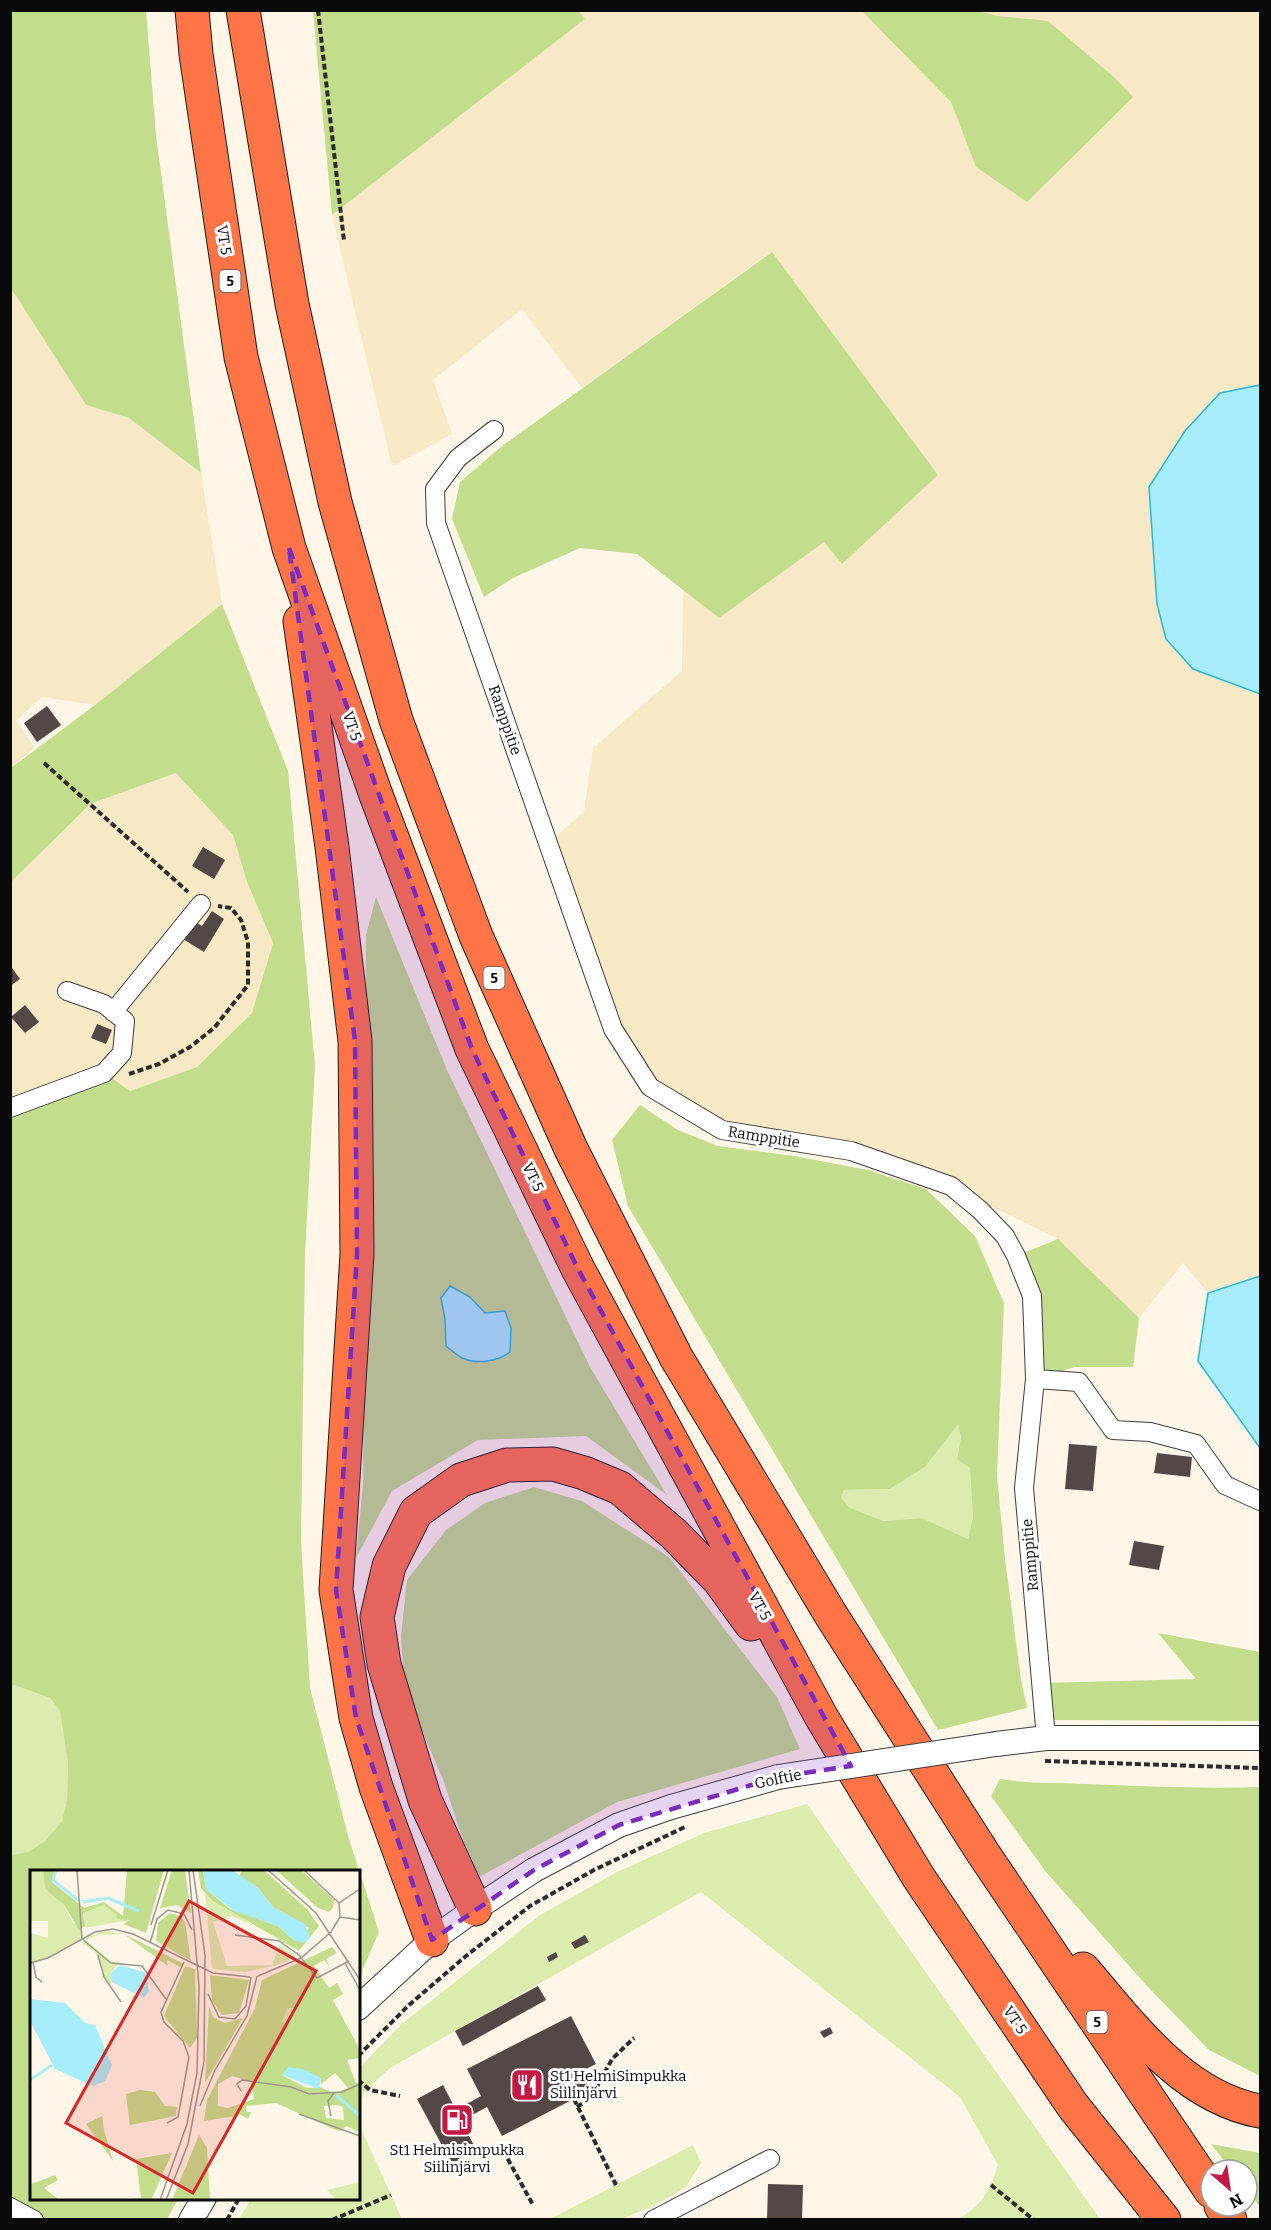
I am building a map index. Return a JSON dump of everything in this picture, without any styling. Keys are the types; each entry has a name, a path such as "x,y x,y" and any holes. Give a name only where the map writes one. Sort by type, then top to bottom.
{"highway":[{"name":"VT 5","path":"192,10 196,54 241,357 289,548 375,795 471,1049 578,1269 822,1718 919,1878 1073,2106 1164,2220"},
{"name":"5","path":"243,10 292,304 335,502 396,720 476,936 571,1149 676,1357 831,1615 982,1852 1199,2173"},
{"path":"289,548 332,847 355,1041 357,1254 336,1590 356,1718 376,1787 432,1940"},
{"path":"475,1909 425,1800 384,1664 377,1617 389,1566 416,1512 461,1480 507,1465 552,1464 584,1473 620,1488 674,1534 719,1580 822,1718"},
{"path":"982,1852 1122,2015 1175,2069 1219,2098 1260,2110"}],"street":[{"name":"Ramppitie","path":"494,430 458,458 435,489 436,523 613,1029 650,1087 722,1130 851,1151 951,1186 980,1210 1005,1236 1016,1256 1032,1296 1035,1379 1024,1488 1046,1738"},
{"path":"113,1012 201,904"},
{"path":"10,1108 104,1073 122,1053 125,1022 104,1005 67,991"},
{"path":"1035,1379 1079,1382 1113,1430 1150,1432 1196,1444 1225,1485 1260,1501"},
{"name":"Golftie","path":"360,2006 432,1940 534,1870 619,1825 671,1807 778,1777 1046,1738 1260,1738"},
{"path":"653,2220 770,2159"},
{"path":"190,2220 203,2200"},
{"path":"10,2207 34,2220"}],"path":[{"path":"318,10 344,241"},
{"path":"1040,1761 1260,1768"},
{"path":"360,2054 409,2005 466,1956 530,1906 594,1870 692,1824"},
{"path":"577,2107 591,2098 612,2059 634,2038"},
{"path":"360,2082 370,2090 400,2096"},
{"path":"574,2099 616,2185"},
{"path":"499,2143 534,2205"},
{"path":"991,2185 1034,2220"},
{"path":"332,2220 391,2194"},
{"path":"227,2220 238,2200"}],"highlighted area":[{"path":"289,548 472,1049 578,1269 851,1766 778,1777 619,1825 534,1870 432,1940 356,1718 336,1590 357,1254 355,1041"}],"shaded area":[{"path":"579,11 1260,11 1260,385 1220,394 1193,669 1260,694 1260,1276 1208,1293 1183,1263 1139,1318 1058,1239 951,1186 851,1151 722,1130 650,1087 613,1029 548,843 584,812 593,748 682,671 683,589 719,618 824,542 842,564 771,252 582,388 522,309 433,380 452,434 392,466 332,215 585,19"},
{"path":"10,283 86,405 129,418 201,473 222,604 95,705 42,697 16,721 35,748 11,768"},
{"path":"176,773 233,835 247,882 273,943 252,1013 197,1067 130,1091 11,1103 11,882 90,804"}],"green space":[{"path":"11,10 146,11 156,135 201,473 129,418 86,405 11,288"},
{"path":"974,10 998,16 1048,21 1115,78 1133,97 1027,202 976,167 951,102 862,11"},
{"path":"313,11 579,11 585,19 332,215"},
{"path":"772,252 938,475 842,564 824,542 719,618 637,554 580,548 513,578 484,597 452,519 460,482 502,446"},
{"path":"222,604 288,771 315,1066 305,1254 301,1541 310,1688 359,1870 30,1870 30,2200 177,2200 167,2219 11,2219 11,1855 28,1852 45,1841 62,1821 67,1799 68,1764 60,1711 50,1698 14,1685 11,1687 11,1103 104,1073 130,1091 197,1067 252,1013 273,943 247,882 233,835 176,773 90,804 11,882 11,768 95,705"},
{"path":"376,897 447,1070 590,1367 667,1495 586,1436 478,1440 392,1491 356,1558 363,1484 366,935","holes":["470,1297 485,1313 511,1328 510,1352 493,1360 463,1359 445,1319 441,1298"]},
{"path":"640,1105 678,1130 718,1146 794,1156 868,1170 926,1189 975,1236 1004,1303 997,1476 1005,1559 1021,1680 1027,1708 938,1730 628,1206 612,1140","holes":["958,1424 961,1437 957,1459 970,1468 973,1517 968,1539 922,1518 883,1521 849,1507 841,1498 844,1490 890,1489 925,1467"]},
{"path":"1058,1239 1139,1318 1133,1367 1075,1367 1035,1379 1032,1296 1016,1256"},
{"path":"958,1423 961,1437 957,1459 970,1467 973,1517 968,1539 922,1518 883,1521 849,1507 841,1498 844,1490 890,1489 925,1467"},
{"path":"534,1487 582,1501 669,1557 777,1697 800,1749 617,1802 479,1877 464,1843 444,1782 404,1679 401,1636 407,1580 446,1530 485,1503"},
{"path":"1158,1633 1260,1652 1260,1721 1045,1720 1041,1683 1196,1679"},
{"path":"14,1685 50,1698 60,1711 68,1764 67,1799 62,1821 45,1841 28,1852 11,1855 10,1687"},
{"path":"1000,1779 1217,1788 1260,1787 1260,2076 1209,2050 1146,1985 1046,1872 991,1796"},
{"path":"807,1804 1100,2219 958,2219 973,2209 984,2197 998,2165 960,2097 701,1892 390,2068 364,2092 360,2105 360,2067 403,2023 540,1915 617,1872 704,1833"},
{"path":"360,1873 379,1932 360,1976"},
{"path":"360,2126 402,2219 239,2219 250,2200 360,2200"},
{"path":"1211,2144 1260,2153 1260,2207 1259,2158 1222,2158"},
{"path":"693,2145 701,2163 685,2188 655,2205 622,2219 550,2219"}],"water":[{"path":"1260,385 1260,694 1193,669 1166,639 1157,604 1149,487 1185,431 1220,393"},
{"path":"1260,1276 1260,1448 1198,1361 1208,1293"},
{"path":"450,1286 470,1297 485,1313 505,1311 511,1328 510,1352 500,1358 481,1362 462,1358 446,1346 445,1319 441,1298"}],"building":[{"path":"47,706 61,725 37,742 24,723"},
{"path":"203,847 225,860 214,879 192,866"},
{"path":"212,911 224,919 204,952 183,939 194,921 202,926"},
{"path":"10,965 20,979 10,986"},
{"path":"25,1005 39,1022 25,1033 11,1017"},
{"path":"97,1024 112,1030 106,1044 91,1038"},
{"path":"1069,1444 1097,1446 1093,1491 1065,1489"},
{"path":"1157,1453 1192,1457 1190,1477 1154,1473"},
{"path":"1134,1541 1164,1546 1159,1570 1129,1565"},
{"path":"585,1935 589,1942 575,1949 571,1943"},
{"path":"556,1952 558,1957 549,1962 547,1957"},
{"path":"538,1986 546,2000 463,2046 455,2031"},
{"path":"571,2016 596,2064 582,2071 591,2090 502,2136 487,2107 461,2121 477,2151 452,2164 417,2099 443,2085 456,2110 481,2096 467,2069"},
{"path":"830,2027 833,2033 824,2038 820,2032"},
{"path":"768,2184 803,2185 802,2220 767,2220"}],"place":[{"name":"St1 HelmiSimpukka Siilinjärvi","path":"527,2085"},
{"name":"St1 Helmisimpukka Siilinjärvi","path":"457,2120"}]}
